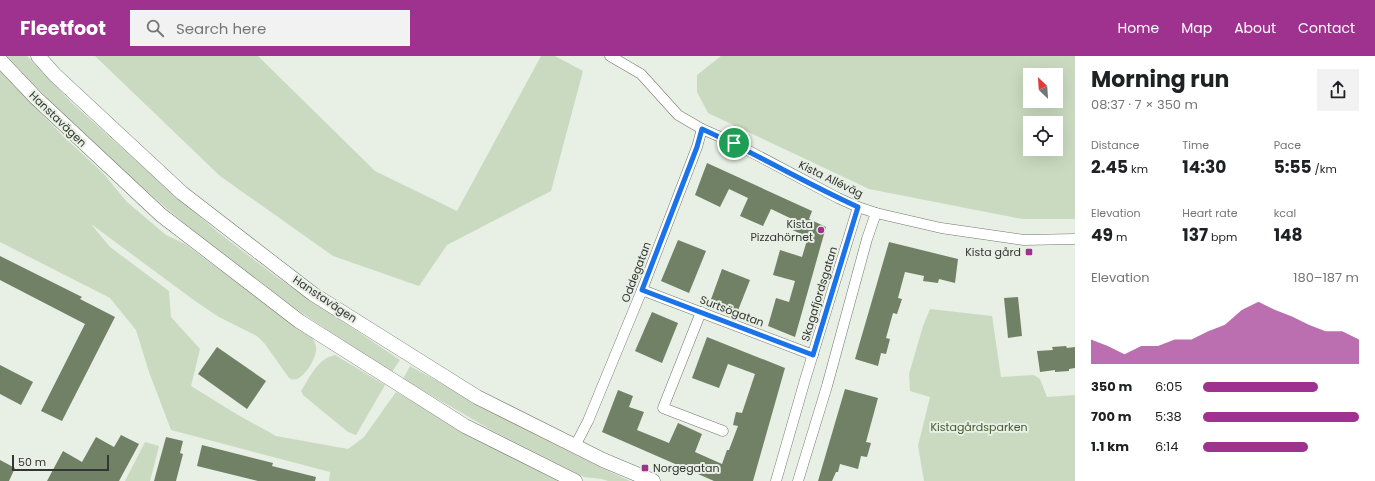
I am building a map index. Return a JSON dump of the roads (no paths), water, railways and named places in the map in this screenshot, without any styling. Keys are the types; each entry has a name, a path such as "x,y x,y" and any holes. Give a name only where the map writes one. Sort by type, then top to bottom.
{"main road":[{"name":"Hanstavägen","path":"38,56 55,75 182,193 313,294 477,397 603,460 653,481"},
{"name":"Hanstavägen","path":"0,60 36,98 161,215 299,321 465,426 574,481"}],"street":[{"name":"Kista Alléväg","path":"610,56 641,74 678,115 702,129 734,143 858,207 876,213 941,228 1024,240 1075,239"},
{"name":"Oddegatan","path":"575,446 588,421 642,290 697,147 702,129"},
{"name":"Skagafjordsgatan","path":"776,481 858,207"},
{"path":"798,481 827,386 867,239 876,213"},
{"name":"Surtsögatan","path":"642,290 813,355"},
{"path":"700,312 663,408 723,431"}],"place":[{"name":"Kista Pizzahörnet","path":"821,230"},
{"name":"Kista gård","path":"1029,252"},
{"name":"Norgegatan","path":"645,468"}],"park label":[{"name":"Kistagårdsparken","path":"979,427"}]}
